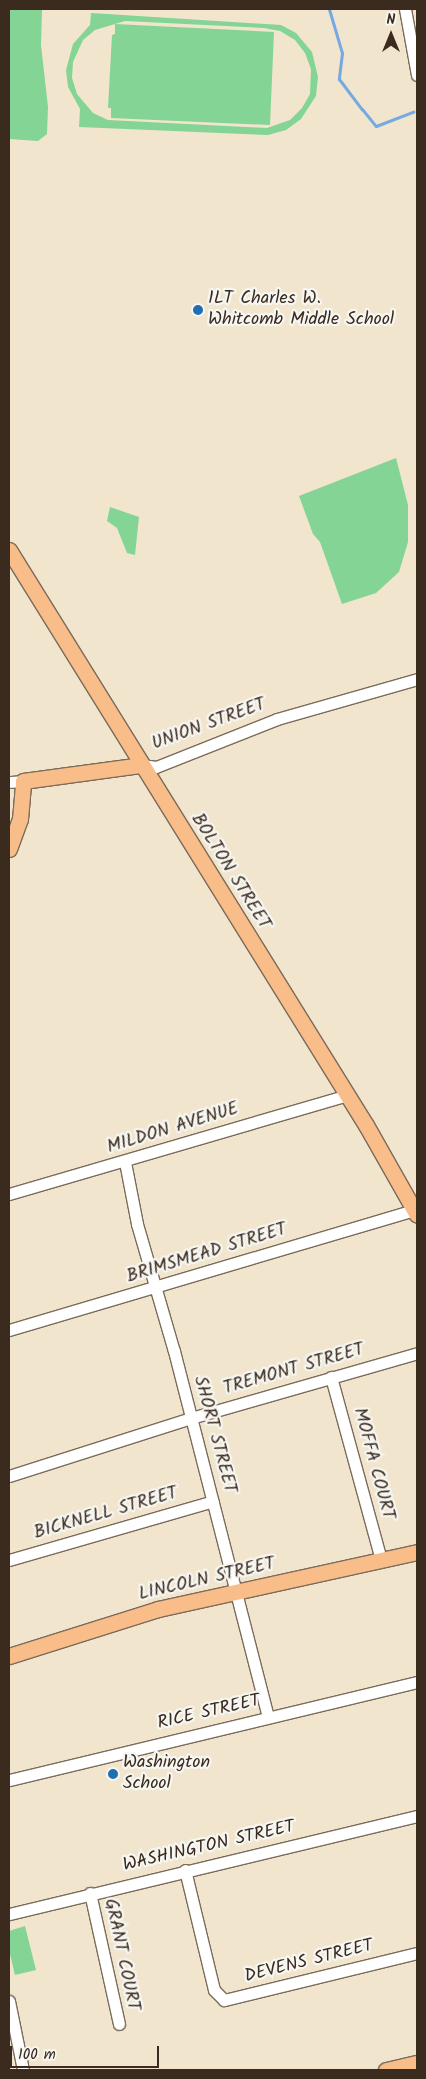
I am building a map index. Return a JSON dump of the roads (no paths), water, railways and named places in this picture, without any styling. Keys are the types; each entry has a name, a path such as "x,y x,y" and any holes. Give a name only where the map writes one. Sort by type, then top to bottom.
{"main road":[{"name":"BOLTON STREET","path":"9,550 347,1095 416,1212"},
{"name":"UNION STREET","path":"16,781 142,765"},
{"path":"9,849 20,819 16,781"},
{"name":"LINCOLN STREET","path":"9,1656 140,1614 417,1552"},
{"path":"386,2070 409,2067"}],"street":[{"path":"405,9 417,75"},
{"name":"UNION STREET","path":"142,765 156,767 277,719 417,679"},
{"name":"MILDON AVENUE","path":"9,1194 125,1162 347,1095"},
{"name":"SHORT STREET","path":"125,1162 136,1224 191,1418 268,1717"},
{"name":"BRIMSMEAD STREET","path":"9,1330 416,1212"},
{"name":"TREMONT STREET","path":"9,1476 191,1418 417,1353"},
{"name":"MOFFA COURT","path":"331,1377 381,1560"},
{"name":"BICKNELL STREET","path":"9,1560 213,1501"},
{"name":"RICE STREET","path":"9,1780 417,1682"},
{"name":"WASHINGTON STREET","path":"9,1914 185,1870 417,1816"},
{"name":"DEVENS STREET","path":"185,1870 214,1990 224,2000 233,2000 417,1953"},
{"name":"GRANT COURT","path":"90,1893 119,2024"},
{"path":"9,2001 23,2070"}],"waterway":[{"path":"329,9 342,53 339,79 362,109 376,126 413,112"}],"place":[{"name":"1LT Charles W. Whitcomb Middle School","path":"198,310"},
{"name":"Washington School","path":"113,1774"}]}
